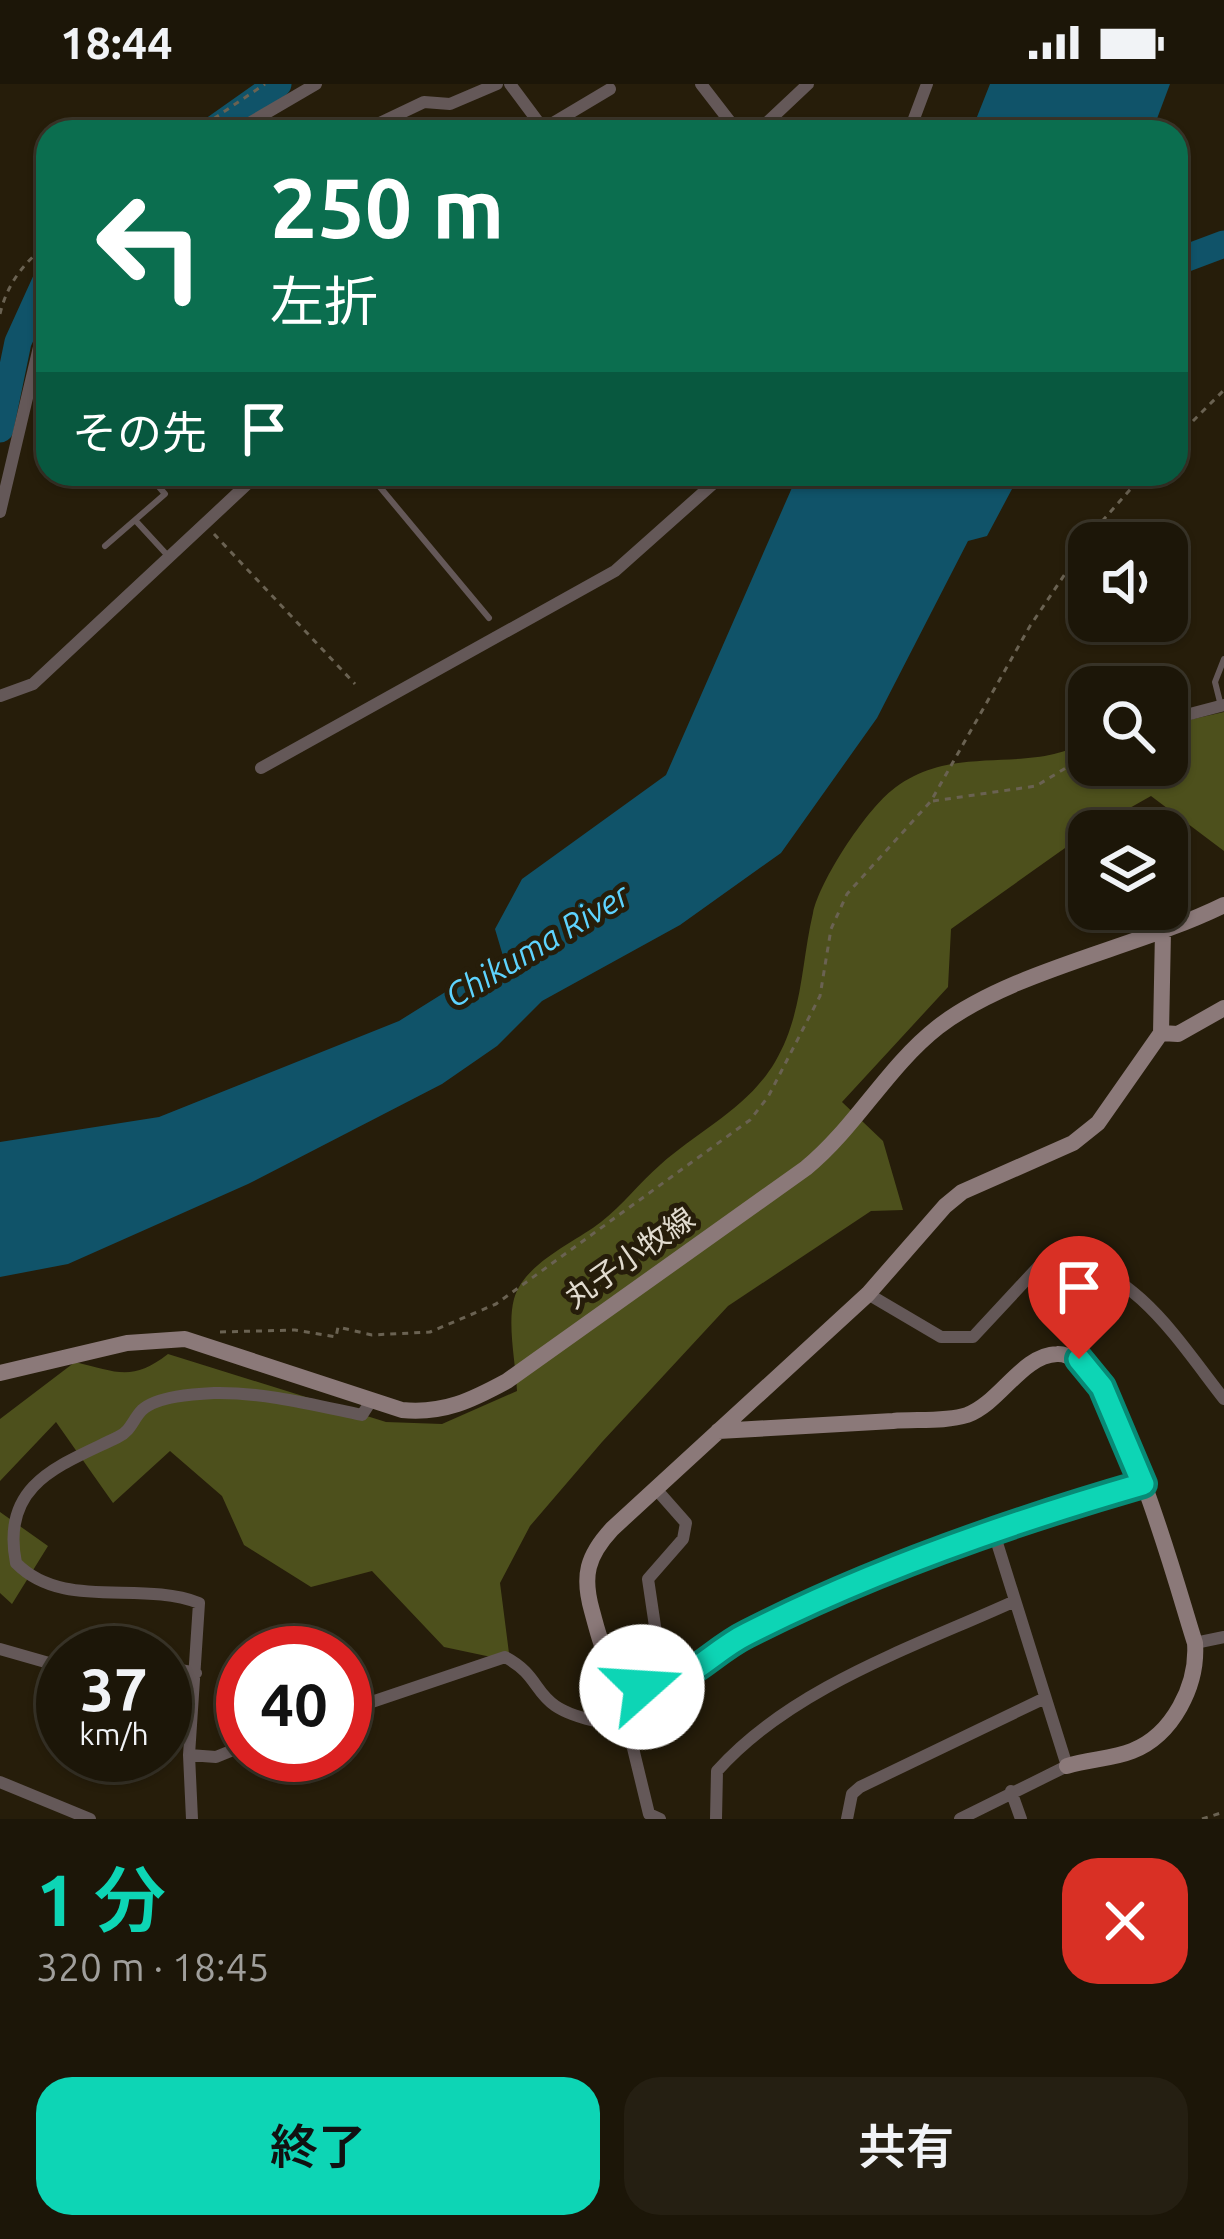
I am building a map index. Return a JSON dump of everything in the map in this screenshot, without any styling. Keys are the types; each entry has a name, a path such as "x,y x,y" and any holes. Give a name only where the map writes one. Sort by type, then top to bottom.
{"street":[{"path":"254,120 316,84"},
{"path":"386,120 424,102 450,104 497,84"},
{"path":"510,84 537,120"},
{"path":"701,84 729,120"},
{"path":"770,120 808,84"},
{"path":"914,120 927,84"},
{"path":"560,120 610,89"},
{"path":"0,512 36,360"},
{"path":"0,696 33,683 245,486"},
{"path":"261,768 615,571 711,486"},
{"path":"1188,714 1222,705"},
{"name":"丸子小牧線","path":"0,1373 127,1343 185,1340 371,1401 428,1412 461,1405 507,1381 816,1160 938,1028 989,998 1224,905"},
{"path":"1143,1484 993,1528 748,1633 674,1682 639,1685 612,1667 585,1575 597,1544 868,1294 962,1192 1087,1133 1108,1112 1161,1033 1163,932"},
{"path":"1161,1033 1178,1034 1224,1008"},
{"path":"868,1294 941,1337 973,1337 1053,1251 1085,1259 1144,1296 1224,1399"},
{"path":"718,1431 956,1417 994,1400 1046,1356 1061,1353 1079,1359 1102,1387 1143,1484 1195,1643 1196,1664 1188,1690 1167,1725 1129,1752 1067,1766 960,1819"},
{"path":"192,1720 199,1603 174,1593 54,1588 38,1581 16,1563 10,1546 7,1524 18,1500 59,1462 122,1436 142,1410 164,1401 245,1394 362,1415 371,1401"},
{"path":"612,1667 647,1646 656,1633 648,1579 656,1563 683,1539 686,1522 656,1489"},
{"path":"993,1528 1067,1766"},
{"path":"716,1819 717,1771 765,1724 889,1658 1015,1601"},
{"path":"1195,1643 1224,1637"},
{"path":"0,1649 36,1659"},
{"path":"372,1702 505,1657 518,1664 549,1706 600,1722 632,1744 650,1814 660,1819"},
{"path":"192,1672 196,1673"},
{"path":"600,1722 639,1685"},
{"path":"847,1819 852,1794 860,1787 1045,1698"},
{"path":"190,1782 192,1819"},
{"path":"0,1783 90,1819"},
{"path":"1012,1791 1021,1819"}],"lane":[{"path":"105,546 165,494 158,486"},
{"path":"379,486 489,618"},
{"path":"135,520 169,557"},
{"path":"1222,705 1215,682 1224,659"}],"path":[{"path":"212,120 266,84"},
{"path":"0,314 16,276 36,256"},
{"path":"1188,426 1224,390"},
{"path":"202,1344 206,1333 295,1330 336,1336 338,1327 400,1336 458,1322 534,1281 750,1120 769,1097 782,1061 820,996 831,929 847,894 931,801 1030,626 1096,528 1133,486"},
{"path":"204,524 355,684"},
{"path":"931,801 1036,786 1068,767"},
{"path":"1202,1819 1224,1812"}],"green space":[{"path":"1224,712 1224,851 1188,824 1188,810 1170,810 1151,796 1126,810 1068,810 1068,846 951,929 948,987 842,1102 883,1141 903,1210 871,1211 728,1306 602,1442 530,1526 500,1583 510,1661 444,1647 372,1571 311,1587 244,1545 222,1496 170,1451 113,1503 56,1422 0,1481 0,1419 75,1362 134,1371 168,1354 386,1422 442,1424 517,1391 511,1320 520,1286 539,1264 609,1215 660,1165 737,1106 764,1078 791,1026 817,899 845,848 880,801 915,775 940,766 1068,750 1068,786 1188,786 1188,720"},
{"path":"0,1512 48,1546 12,1604 0,1593"}],"water":[{"path":"990,84 1170,84 1156,120 976,120"},
{"name":"Chikuma River","path":"793,486 1014,486 987,536 968,541 877,718 781,853 680,925 542,1001 497,1046 442,1084 248,1184 68,1264 0,1277 0,1142 159,1117 399,1021 503,956 495,929 522,879 666,775"}],"waterway":[{"path":"227,120 278,84"},
{"path":"1188,258 1224,244"},
{"path":"0,429 18,342 36,302"}],"route":[{"path":"642,1687 658,1687 688,1676 748,1633 993,1528 1143,1484 1102,1387 1079,1359"}]}
